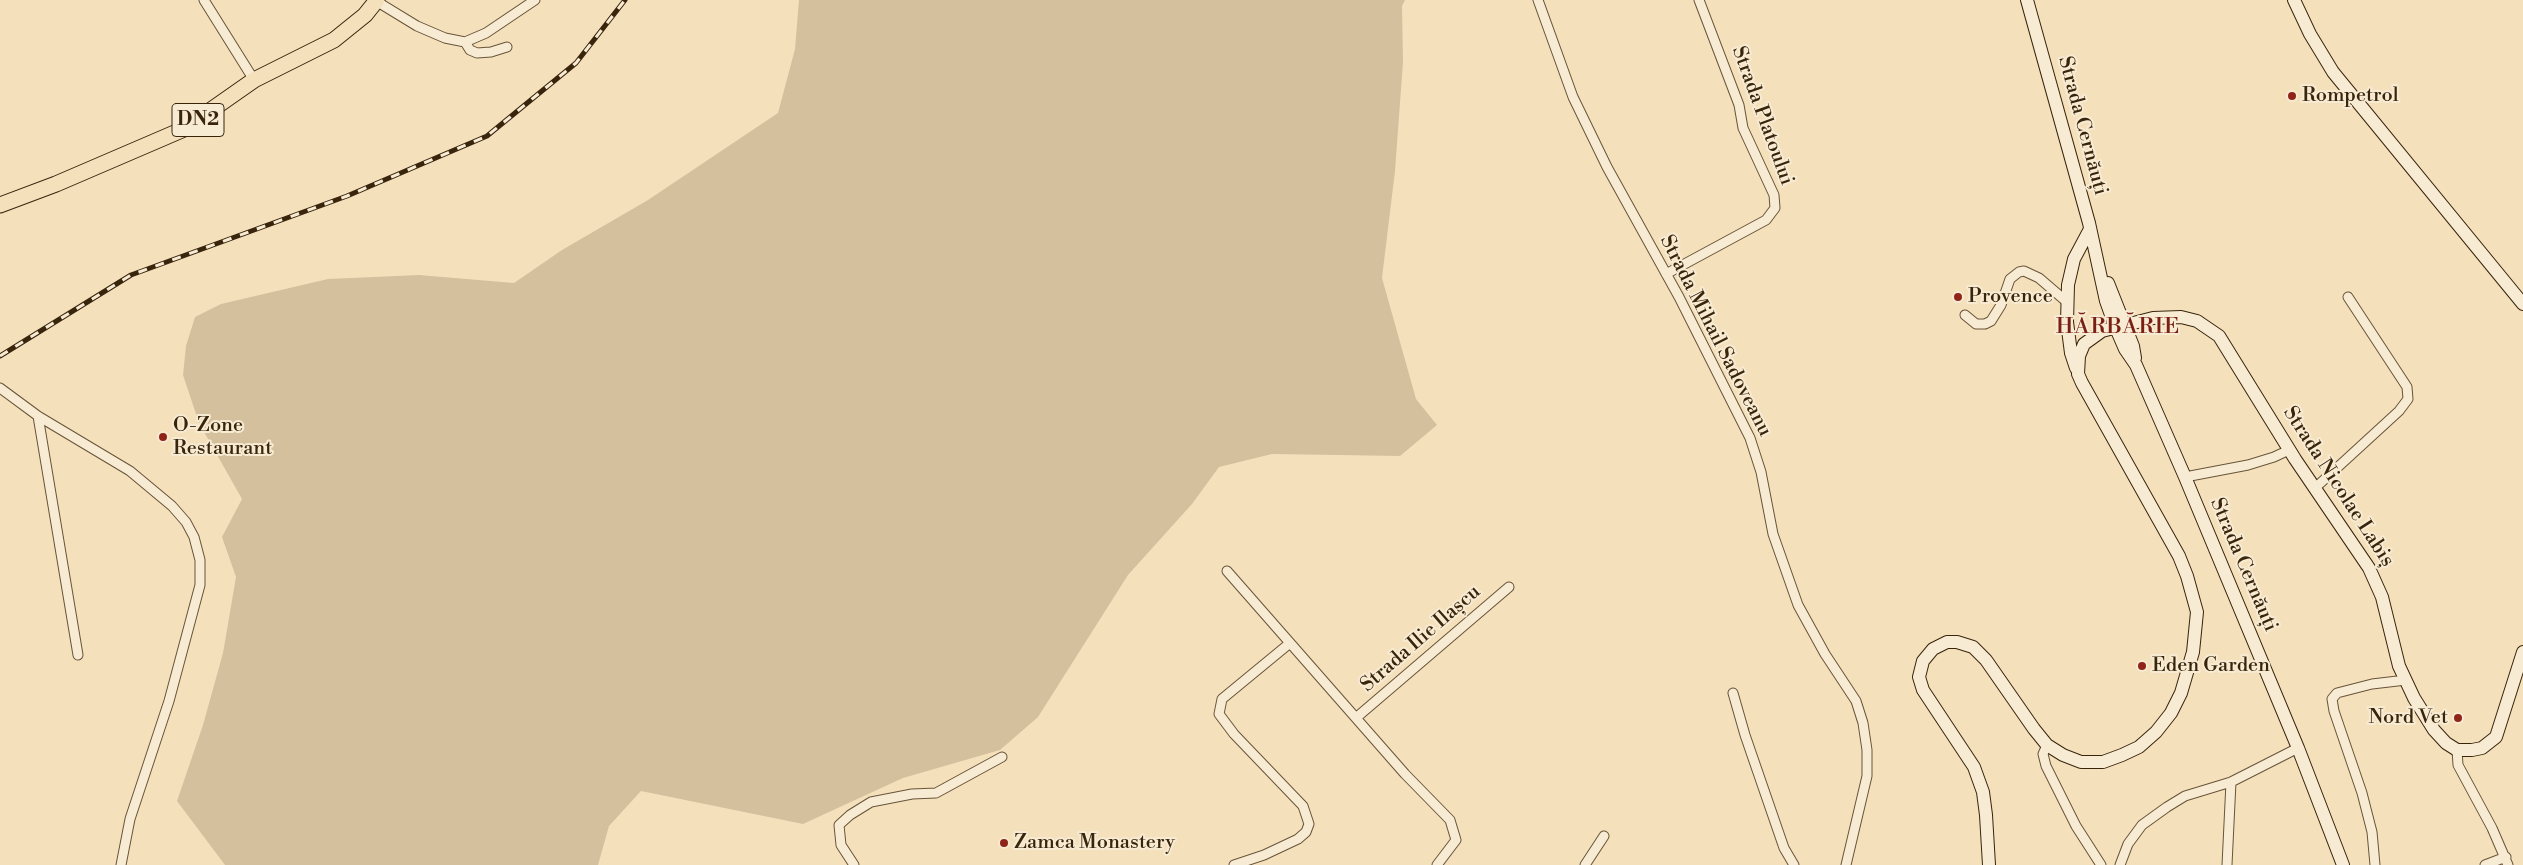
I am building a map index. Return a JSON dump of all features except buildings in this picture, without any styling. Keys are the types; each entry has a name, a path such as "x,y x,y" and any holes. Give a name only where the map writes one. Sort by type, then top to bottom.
{"main road":[{"name":"DN2","path":"0,205 172,135 254,80 334,40 365,15 376,0"}],"street":[{"path":"204,0 254,80"},
{"path":"376,0 417,26 445,38 465,42 486,34 536,0"},
{"name":"Strada Mihail Sadoveanu","path":"1538,0 1573,97 1607,167 1666,274 1750,438 1761,472 1773,534 1798,605 1825,654 1856,701 1863,723 1867,750 1867,776 1846,865"},
{"name":"Strada Platoului","path":"1666,274 1766,220 1775,208 1774,195 1743,128 1739,105 1699,0"},
{"name":"Strada Cernăuți","path":"2027,0 2098,262 2120,328 2185,477 2298,748 2343,865"},
{"path":"2294,0 2310,34 2333,72 2523,304"},
{"path":"465,42 470,50 477,53 491,52 507,47"},
{"path":"1989,865 1983,792 1974,768 1923,690 1919,677 1923,661 1933,649 1952,642 1973,648 1986,660 2047,745 2063,755 2081,762 2103,762 2139,747 2156,732 2171,713 2188,674 2196,638 2197,612 2193,594 2179,556 2082,384 2068,338 2067,302 2074,259 2090,229"},
{"path":"1965,315 1976,324 1985,324 1991,321 2001,305 2010,279 2019,272 2024,271 2039,278 2067,302"},
{"path":"2315,488 2399,411 2408,399 2407,387 2348,297"},
{"name":"Strada Nicolae Labiș","path":"2120,328 2167,316 2197,321 2210,328 2226,346 2289,450 2363,557 2377,582 2395,654 2406,680 2434,730 2446,743 2457,750"},
{"path":"2078,374 2079,356 2084,344 2092,337 2120,328"},
{"path":"2094,403 2086,374 2088,356 2098,342 2120,328"},
{"path":"0,388 38,416 122,466 155,491 186,522 194,537 200,560 200,585 169,700 130,820 121,865"},
{"path":"38,416 78,655"},
{"path":"2185,477 2248,465 2289,450"},
{"name":"Strada Ilie Ilașcu","path":"1226,571 1357,717 1405,774 1450,820 1456,840 1437,865"},
{"name":"Strada Ilie Ilașcu","path":"1357,717 1509,586"},
{"path":"1234,865 1264,855 1298,839 1306,832 1309,824 1303,806 1234,734 1219,714 1222,699 1290,643"},
{"path":"2485,865 2507,861 2458,765 2457,750 2466,751 2482,748 2496,737 2523,652"},
{"path":"2376,865 2372,832 2362,793 2334,711 2332,699 2337,694 2354,689 2406,680"},
{"path":"1733,693 1784,848 1794,865"},
{"path":"2047,745 2043,754 2046,766 2076,826 2101,865"},
{"path":"2120,865 2128,844 2142,825 2154,816 2185,796 2231,782 2298,748"},
{"path":"854,865 841,845 839,825 850,815 871,802 912,794 936,793 1002,757"},
{"path":"2228,865 2231,782"},
{"path":"1585,865 1604,836"}],"shaded area":[{"path":"799,0 1405,0 1402,6 1403,62 1395,171 1382,278 1416,399 1437,425 1400,456 1272,454 1219,467 1192,504 1128,575 1038,717 1000,750 903,778 803,824 641,791 609,826 598,865 225,865 177,801 203,725 223,653 236,577 222,537 242,499 199,423 183,375 186,346 195,317 221,304 328,279 419,275 514,283 562,250 648,200 778,113 795,49"}],"railway":[{"path":"0,356 131,275 347,196 487,136 576,63 625,0"}],"place":[{"name":"Rompetrol","path":"2292,96"},
{"name":"Provence","path":"1958,297"},
{"name":"O-Zone Restaurant","path":"163,437"},
{"name":"Eden Garden","path":"2142,666"},
{"name":"Nord Vet","path":"2458,718"},
{"name":"Zamca Monastery","path":"1004,843"}],"district":[{"name":"HĂRBĂRIE","path":"2118,328"}]}
